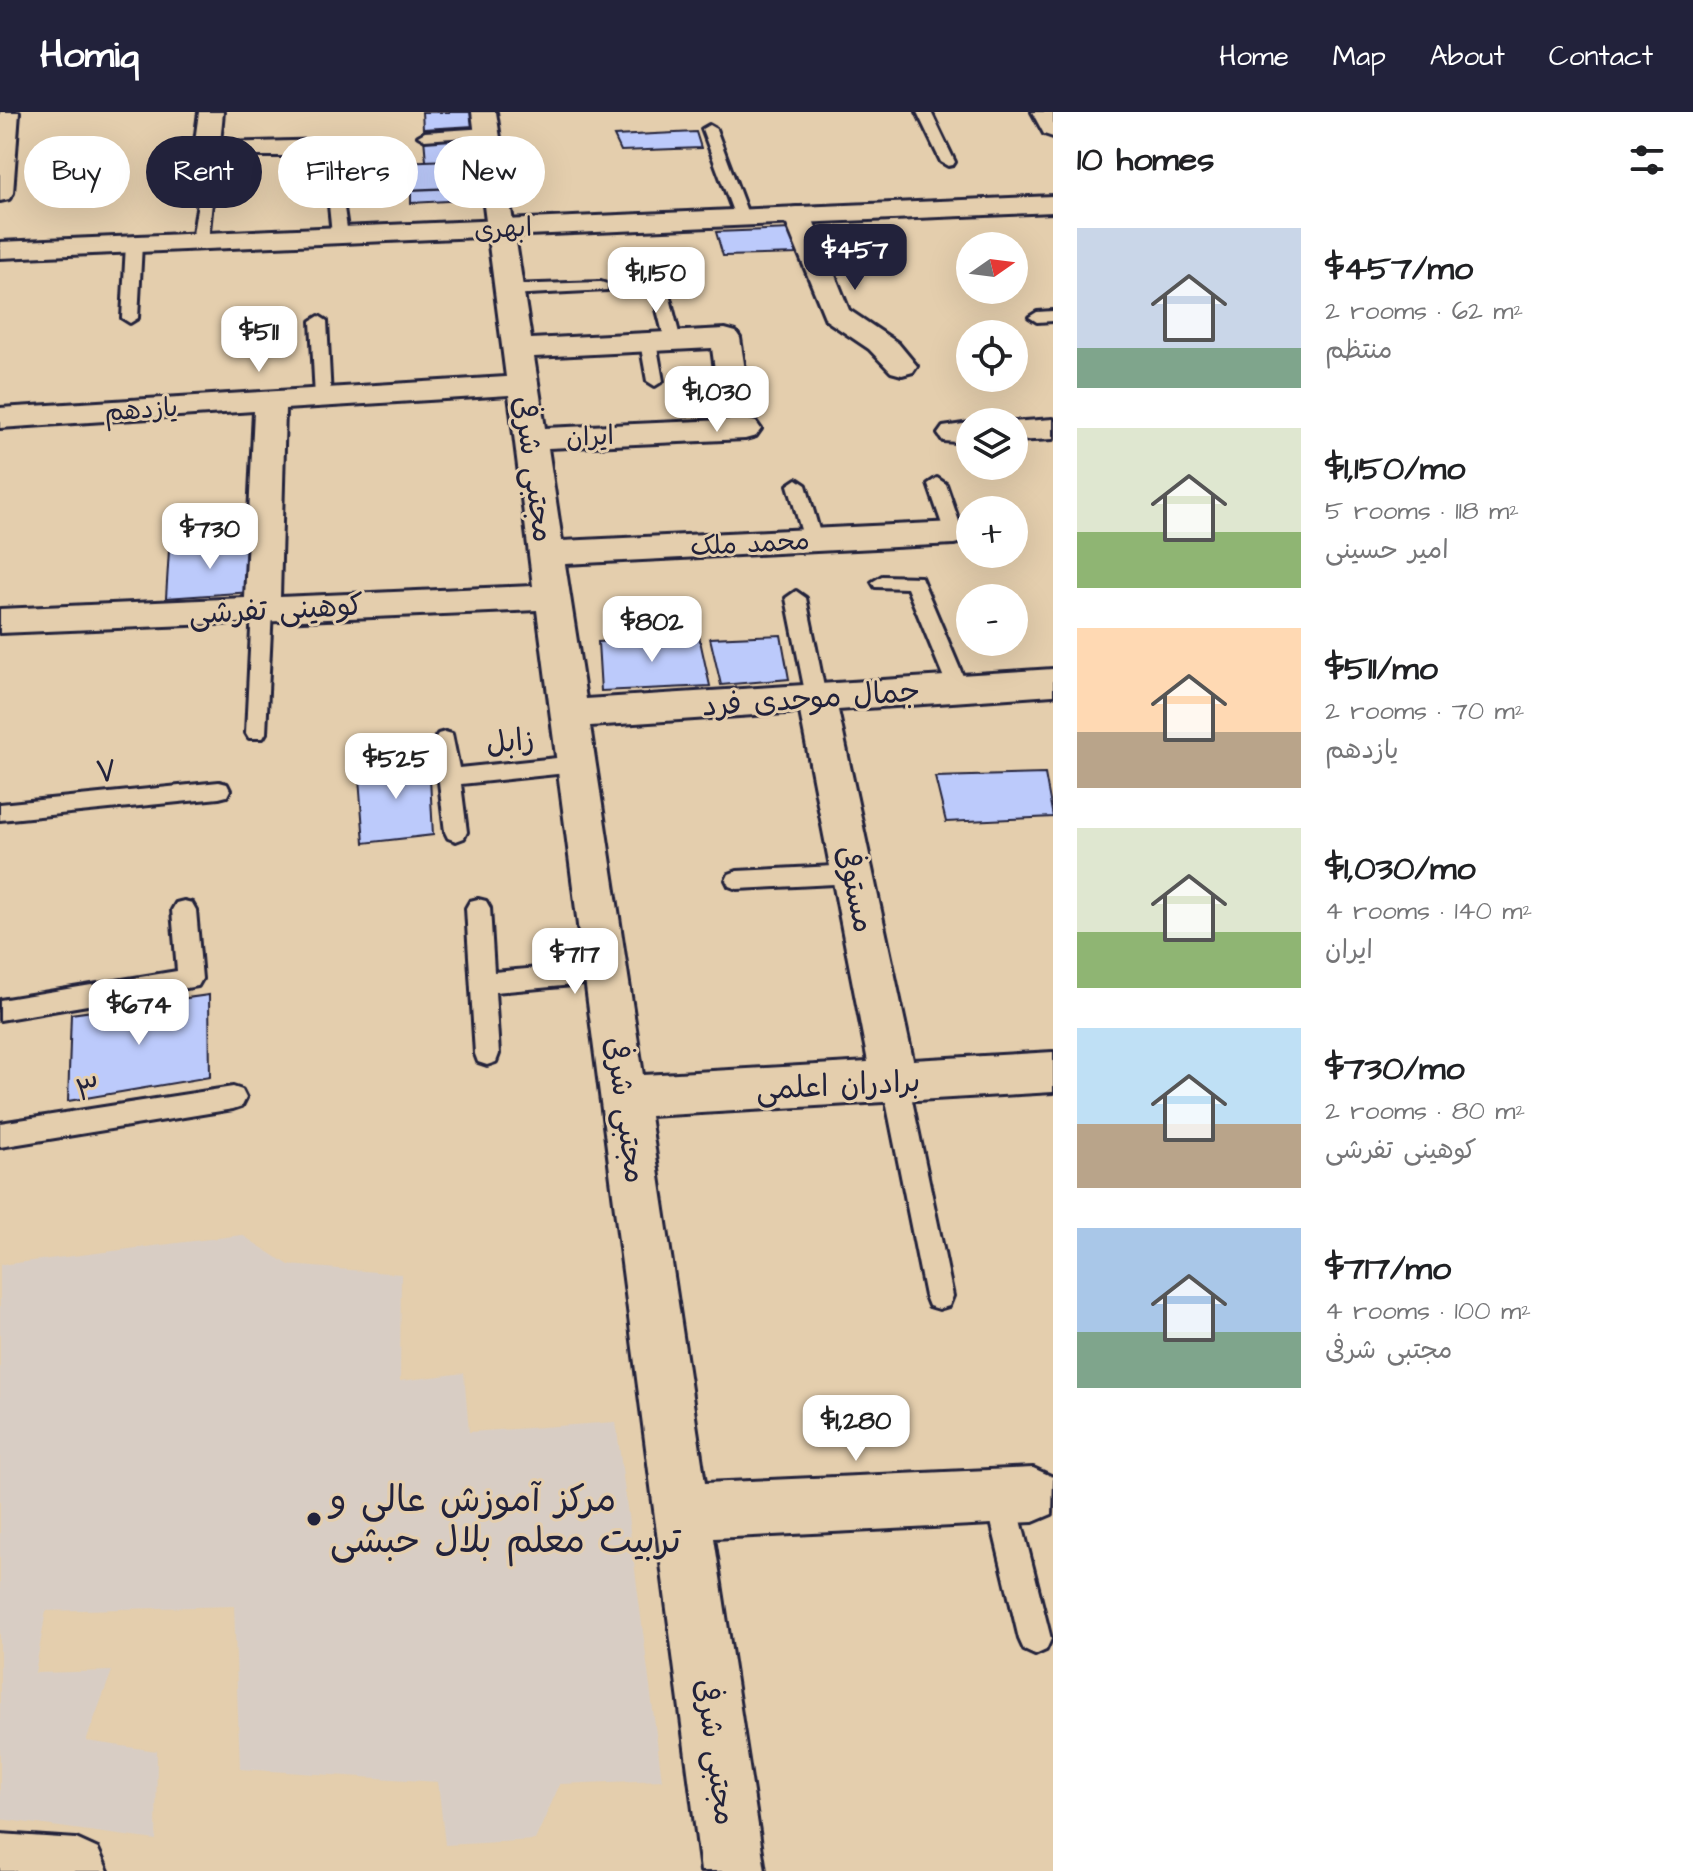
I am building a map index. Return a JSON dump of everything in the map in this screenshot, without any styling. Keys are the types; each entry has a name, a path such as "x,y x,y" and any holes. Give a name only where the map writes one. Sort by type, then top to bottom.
{"street":[{"path":"0,193 7,112"},
{"path":"211,112 207,149 210,151 278,149"},
{"path":"1044,112 1053,129"},
{"name":"مجتبی شرفی","path":"485,122 733,1871"},
{"name":"ابهری","path":"0,250 1053,204"},
{"path":"797,215 836,314 849,325 873,335 902,366"},
{"name":"یازدهم","path":"0,418 323,398 661,341 725,338 730,370"},
{"path":"262,609 270,401"},
{"name":"ایران","path":"530,439 743,414 748,462"},
{"path":"1028,430 1053,429"},
{"name":"محمد ملک","path":"547,553 954,533"},
{"name":"کوهینی تفرشی","path":"0,621 552,597"},
{"name":"جمال موحدی فرد","path":"569,714 1053,682"},
{"name":"مستوفی","path":"816,697 895,1081"},
{"name":"برادران اعلمی","path":"624,1097 1053,1072"},
{"path":"682,1512 1017,1496"},
{"path":"0,1866 76,1871"}],"lane":[{"path":"924,112 948,162"},
{"path":"425,136 485,122"},
{"path":"709,129 742,217"},
{"path":"200,241 204,208"},
{"path":"337,208 340,235"},
{"path":"130,318 134,244"},
{"path":"655,381 661,341 659,286"},
{"path":"509,290 601,287"},
{"path":"319,321 323,398"},
{"path":"937,484 954,533"},
{"path":"797,485 813,540"},
{"path":"882,582 914,582 958,688"},
{"path":"796,598 816,697"},
{"path":"256,733 262,609"},
{"path":"445,740 456,832"},
{"name":"زابل","path":"449,777 576,764"},
{"name":"۷","path":"0,812 219,790"},
{"path":"737,880 853,874"},
{"path":"478,908 487,1054"},
{"path":"0,1010 190,979 184,910"},
{"path":"482,983 606,972"},
{"path":"895,1081 939,1296"},
{"name":"۳","path":"0,1135 233,1098"},
{"path":"1017,1496 1035,1639"}],"shaded area":[{"name":"مرکز آموزش عالی و تربیت معلم بلال حبشی","path":"242,1235 289,1265 401,1274 400,1381 464,1373 469,1432 616,1422 662,1780 560,1784 535,1840 445,1845 438,1782 240,1769 234,1606 46,1611 35,1673 112,1671 86,1741 157,1751 156,1840 0,1819 0,1265"}],"building":[{"path":"422,112 471,112 474,126 423,129"},
{"path":"696,132 701,148 621,151 614,136"},
{"path":"424,138 434,138 434,161 426,161"},
{"path":"418,161 434,161 434,189 418,189"},
{"path":"434,189 434,202 418,203 418,190"},
{"path":"791,229 799,254 723,256 716,232"},
{"path":"253,544 252,592 166,598 169,550"},
{"path":"781,635 789,679 721,685 710,638"},
{"path":"699,636 710,686 601,691 598,642"},
{"path":"429,760 433,835 364,843 358,765"},
{"path":"1045,774 1053,817 946,822 935,777"},
{"path":"209,995 210,1077 68,1101 71,1014"}],"place":[{"name":"مرکز آموزش عالی و تربیت معلم بلال حبشی","path":"314,1519"}]}
